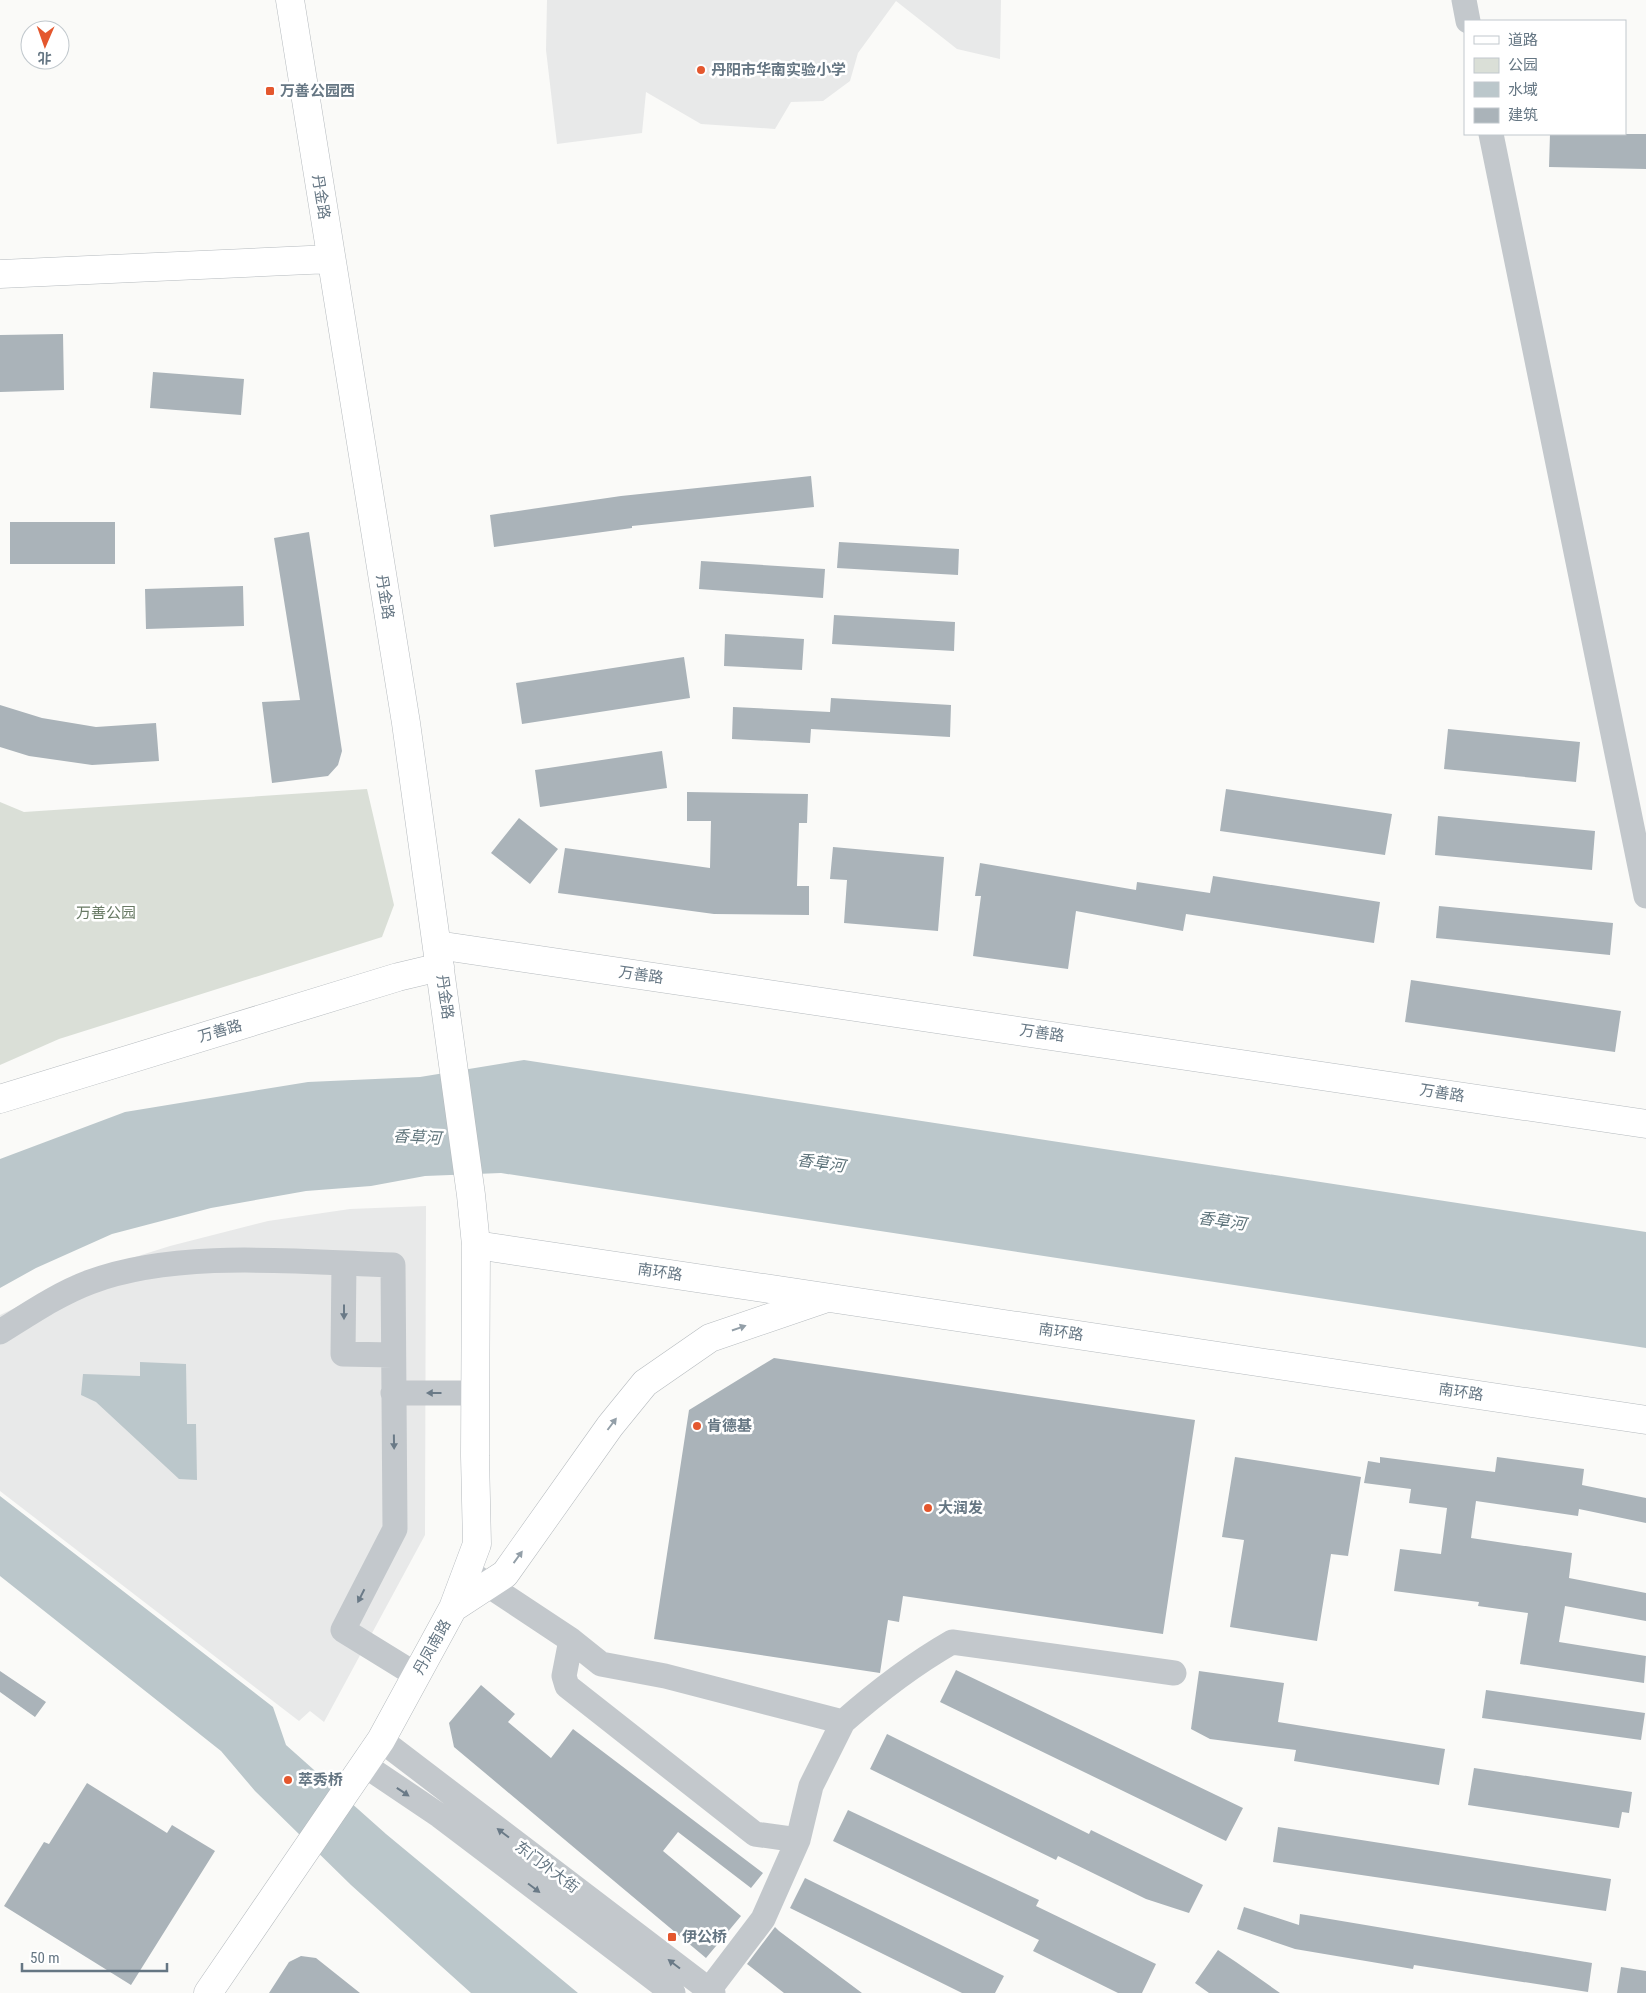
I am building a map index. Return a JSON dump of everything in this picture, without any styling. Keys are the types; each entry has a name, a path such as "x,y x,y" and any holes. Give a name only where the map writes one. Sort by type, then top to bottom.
{"main road":[{"name":"丹金路","path":"290,0 406,723 450,1037 476,1245"},
{"path":"0,274 331,259"},
{"name":"万善路","path":"0,1099 398,977 439,956 1646,1124"},
{"name":"南环路","path":"476,1245 1646,1420"},
{"name":"丹凤南路","path":"208,1993 301,1854 381,1740 453,1608 477,1578 476,1245"},
{"path":"477,1578 505,1574 610,1426 645,1382 710,1338 828,1298"}],"street":[{"path":"1464,0 1468,20"},
{"path":"1491,135 1646,896"},
{"path":"0,1332 52,1300 90,1282 132,1270 202,1262 393,1265 392,1355 395,1529 343,1630 416,1675"},
{"path":"344,1263 343,1354 392,1355"},
{"path":"393,1393 475,1393"},
{"path":"477,1578 571,1640 600,1664 665,1676 843,1722"},
{"path":"571,1640 564,1676 567,1686 755,1834 798,1840"},
{"path":"711,1991 763,1919 798,1840 811,1786 843,1722 881,1689 929,1655 952,1642 1174,1673"},
{"name":"东门外大街","path":"381,1740 711,1991"},
{"name":"东门外大街","path":"363,1764 440,1816 672,1993"}],"shaded area":[{"name":"丹阳市华南实验小学","path":"547,0 1001,0 1000,59 957,49 896,1 858,53 850,81 823,101 791,102 775,129 701,124 646,92 642,133 557,144 546,50"},
{"path":"426,1206 425,1535 324,1722 310,1711 299,1721 0,1491 0,1315 97,1269 170,1246 268,1221 350,1209"}],"green space":[{"name":"万善公园","path":"367,789 394,905 382,937 59,1039 0,1065 0,802 24,812"}],"water":[{"name":"香草河","path":"524,1060 1646,1232 1646,1348 501,1173 425,1176 371,1186 306,1191 211,1208 112,1234 36,1268 0,1288 0,1159 125,1112 308,1082 420,1077"},
{"path":"140,1362 186,1364 187,1424 196,1424 197,1480 179,1479 96,1402 81,1395 83,1374 140,1376"},
{"path":"0,1496 273,1707 286,1745 386,1834 578,1993 471,1993 351,1885 255,1791 221,1751 0,1576"}],"building":[{"path":"1646,134 1646,169 1549,167 1550,135"},
{"path":"63,334 64,390 0,392 0,335"},
{"path":"153,372 244,379 241,415 150,408"},
{"path":"811,476 814,507 632,526 632,528 494,547 490,515 621,496"},
{"path":"10,522 115,522 115,564 10,564"},
{"path":"309,532 342,751 338,765 328,776 272,783 262,702 300,700 274,538"},
{"path":"839,542 959,549 958,575 837,568"},
{"path":"701,561 825,569 823,598 699,589"},
{"path":"243,586 244,626 146,629 145,589"},
{"path":"834,615 955,622 954,651 832,644"},
{"path":"725,634 804,639 802,670 724,666"},
{"path":"684,657 690,698 522,724 516,683"},
{"path":"831,698 951,705 950,737 811,729 810,743 732,739 733,707 830,712"},
{"path":"0,705 42,718 96,727 156,723 159,761 92,765 29,756 0,747"},
{"path":"1448,729 1580,742 1576,782 1444,769"},
{"path":"662,751 667,788 540,807 535,770"},
{"path":"1226,789 1392,814 1385,855 1220,831"},
{"path":"687,792 808,794 807,823 799,823 797,886 809,886 809,915 714,914 558,893 565,848 710,868 711,821 687,821"},
{"path":"1438,816 1595,831 1592,870 1435,855"},
{"path":"519,818 558,849 530,884 491,853"},
{"path":"833,847 944,857 938,931 844,923 847,880 830,879"},
{"path":"980,863 1136,890 1137,882 1210,893 1213,876 1380,902 1374,943 1186,914 1183,931 1076,911 1068,969 973,956 981,896 975,896"},
{"path":"1439,906 1613,923 1610,955 1436,938"},
{"path":"1411,980 1621,1011 1615,1052 1405,1022"},
{"name":"大润发","path":"774,1358 1195,1420 1163,1634 903,1596 899,1622 888,1620 880,1673 654,1639 689,1410"},
{"path":"1235,1457 1361,1477 1348,1556 1331,1554 1317,1641 1230,1627 1244,1540 1222,1537"},
{"path":"1380,1457 1495,1472 1497,1457 1584,1469 1582,1485 1646,1498 1646,1523 1579,1509 1578,1516 1476,1501 1471,1538 1572,1553 1569,1578 1646,1593 1646,1621 1565,1606 1559,1642 1646,1656 1644,1683 1520,1664 1528,1613 1478,1606 1479,1602 1394,1591 1400,1549 1441,1554 1447,1508 1409,1503 1411,1489 1364,1483 1368,1461 1380,1463"},
{"path":"956,1670 1243,1808 1226,1841 940,1702"},
{"path":"0,1671 46,1702 35,1717 0,1692"},
{"path":"1199,1671 1284,1683 1278,1722 1445,1749 1439,1785 1294,1761 1296,1750 1210,1739 1191,1729"},
{"path":"481,1685 515,1714 508,1722 551,1758 573,1729 763,1873 751,1888 678,1832 663,1851 741,1916 706,1958 454,1747 449,1723"},
{"path":"1486,1690 1645,1713 1641,1740 1482,1718"},
{"path":"887,1734 1089,1834 1091,1830 1203,1885 1189,1913 1146,1899 1058,1856 1056,1860 870,1769"},
{"path":"1474,1768 1632,1792 1629,1813 1622,1812 1619,1828 1468,1805"},
{"path":"87,1783 167,1833 172,1825 215,1851 131,1985 4,1906 44,1842 49,1844"},
{"path":"848,1810 1039,1900 1036,1906 1156,1964 1142,1993 1118,1993 1033,1951 1039,1940 833,1841"},
{"path":"1278,1827 1611,1879 1606,1911 1273,1862"},
{"path":"805,1878 1004,1976 995,1993 962,1993 790,1908"},
{"path":"1244,1907 1299,1925 1300,1914 1592,1963 1588,1992 1414,1965 1413,1969 1295,1949 1237,1929"},
{"path":"775,1927 862,1993 784,1993 747,1964"},
{"path":"1218,1950 1280,1993 1209,1993 1195,1983"},
{"path":"301,1956 316,1958 360,1993 269,1993 289,1962"},
{"path":"1621,1967 1646,1971 1646,1993 1617,1993"}],"place":[{"name":"丹阳市华南实验小学","path":"701,70"},
{"name":"万善公园西","path":"270,91"},
{"name":"肯德基","path":"697,1426"},
{"name":"大润发","path":"928,1508"},
{"name":"萃秀桥","path":"288,1780"},
{"name":"伊公桥","path":"672,1937"}]}
